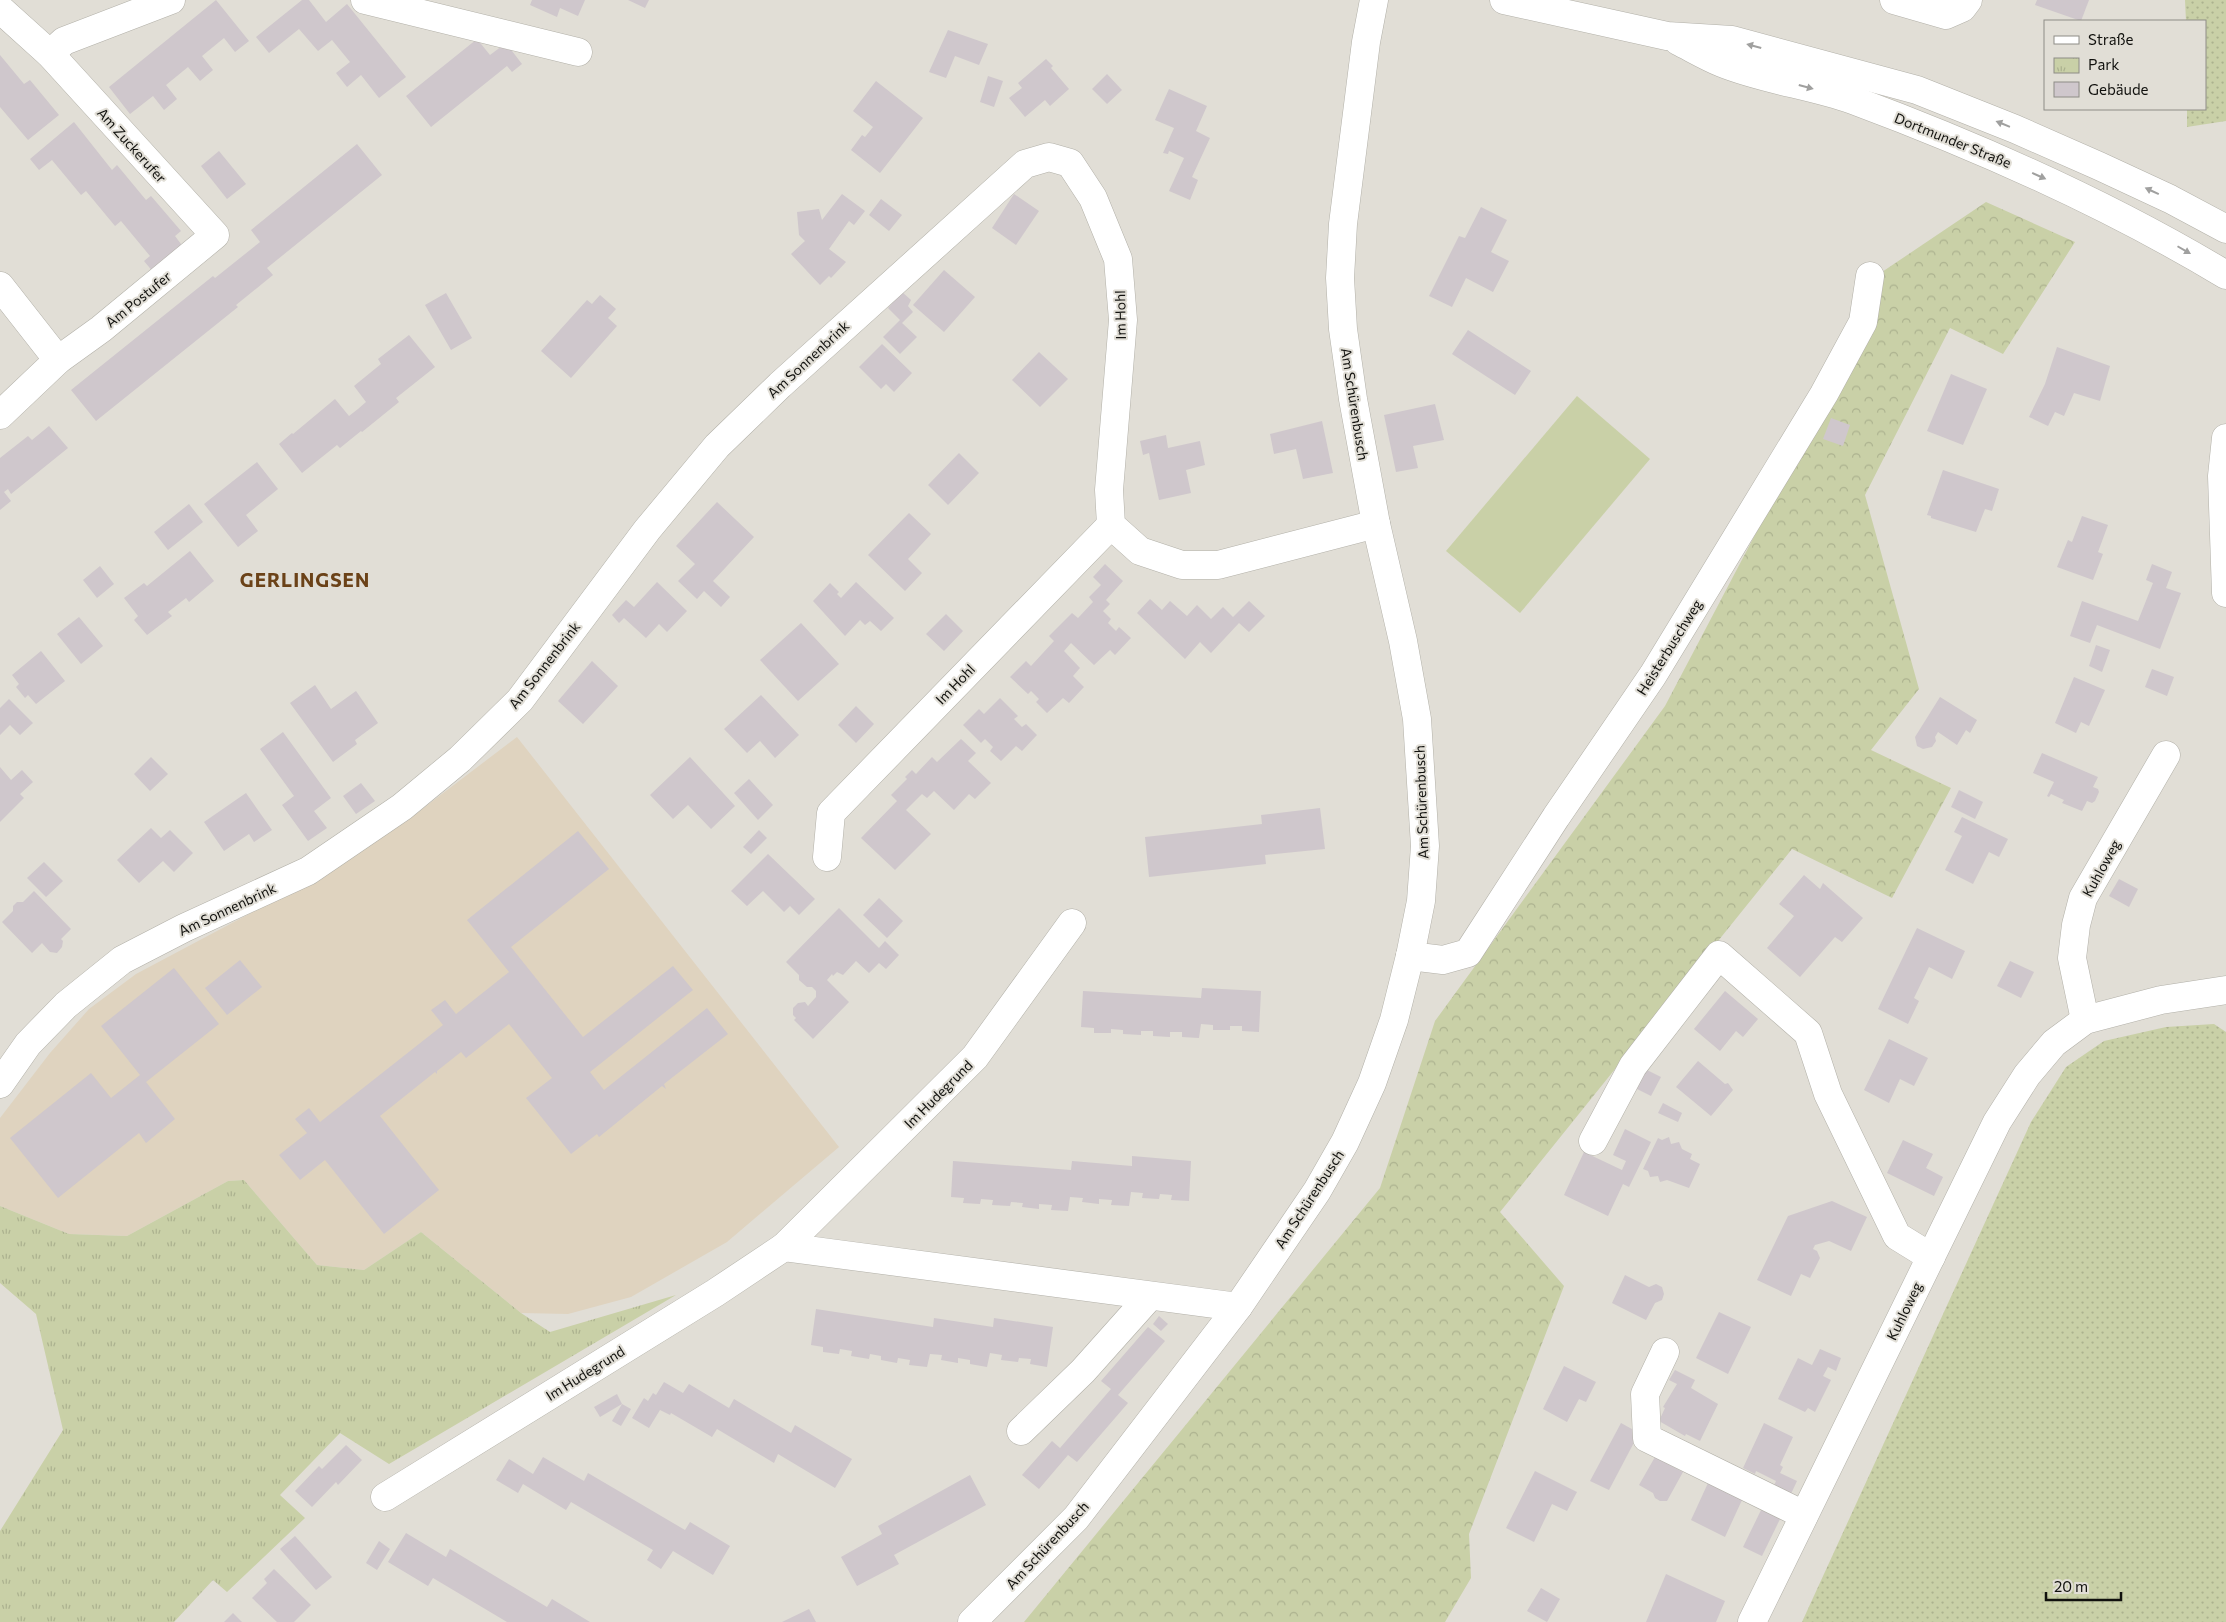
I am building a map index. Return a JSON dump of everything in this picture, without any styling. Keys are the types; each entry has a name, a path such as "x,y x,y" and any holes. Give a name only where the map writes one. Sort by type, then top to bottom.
{"street":[{"path":"50,54 64,41 171,0"},
{"path":"365,0 578,52"},
{"name":"Am Schürenbusch","path":"972,1622 1076,1518 1238,1307 1317,1191 1345,1142 1372,1083 1388,1038 1410,956 1421,901 1425,846 1417,719 1404,641 1376,524 1353,399 1343,329 1340,278 1343,224 1366,42 1374,0"},
{"name":"Dortmunder Straße","path":"1504,0 1667,36 1732,40 1918,90 2015,129 2099,166 2170,199 2226,229"},
{"path":"1894,0 1946,15 1962,8 1968,0"},
{"name":"Am Zuckerufer","path":"0,9 50,54 215,235"},
{"name":"Dortmunder Straße","path":"1667,36 1723,63 1850,99 1924,126 2080,195 2154,233 2226,275"},
{"name":"Im Hohl","path":"827,857 831,813 1111,525 1108,490 1123,320 1118,259 1093,198 1070,163 1049,157 1025,164"},
{"name":"Am Sonnenbrink","path":"0,1084 28,1044 66,1005 122,960 184,928 308,871 402,807 460,759 520,700 647,530 717,446 780,384 1025,164"},
{"name":"Am Postufer","path":"0,415 58,360 101,329 215,235"},
{"name":"Heisterbuschweg","path":"1410,956 1443,960 1468,953 1556,817 1653,675 1824,394 1863,322 1870,276"},
{"path":"0,286 58,360"},
{"path":"2226,438 2222,476 2226,593"},
{"path":"1111,525 1140,551 1182,565 1209,565 1237,560 1376,524"},
{"name":"Kuhloweg","path":"2085,1020 2072,958 2076,925 2083,898 2166,755"},
{"name":"Im Hudegrund","path":"385,1497 715,1294 784,1247 975,1057 1072,923"},
{"path":"1594,1141 1633,1066 1719,955 1808,1033 1828,1094 1896,1236 1931,1257"},
{"name":"Kuhloweg","path":"1752,1622 1997,1122 2027,1075 2054,1043 2085,1020 2161,1000 2226,990"},
{"path":"784,1247 1238,1307"},
{"path":"1021,1431 1082,1370 1150,1296"},
{"path":"1665,1352 1645,1394 1647,1438 1804,1515"}],"shaded area":[{"path":"517,737 839,1147 727,1242 631,1297 568,1314 521,1313 421,1232 364,1270 317,1265 244,1180 228,1181 127,1236 69,1234 0,1206 0,1118 50,1053 89,1009 136,974 266,905 405,822"}],"green space":[{"path":"2185,0 2226,0 2226,121 2187,127 2187,110 2206,110 2206,20 2186,20"},
{"path":"1986,202 2075,242 2003,354 1950,328 1865,495 1919,689 1871,750 1951,788 1892,898 1792,849 1500,1212 1564,1286 1469,1534 1471,1578 1445,1622 1024,1622 1380,1188 1435,1021 1665,706 1867,322 1882,272"},
{"path":"1577,396 1650,459 1520,613 1446,551"},
{"path":"2214,1024 2226,1032 2226,1622 1802,1622 2031,1122 2066,1067 2104,1041 2166,1027"},
{"path":"244,1180 317,1265 364,1270 421,1232 521,1313 550,1332 676,1295 389,1464 340,1433 280,1495 305,1518 227,1592 213,1580 174,1622 0,1622 0,1531 63,1430 36,1314 0,1283 0,1206 69,1234 127,1236 228,1181"}],"building":[{"path":"216,0 249,41 235,52 224,38 202,56 213,70 200,81 188,67 166,85 177,99 164,110 153,96 130,114 109,87"},
{"path":"302,0 309,0 326,22 347,4 406,77 379,98 361,75 347,87 336,73 350,62 332,40 318,51 299,29 269,53 256,37"},
{"path":"532,0 585,0 578,16 560,8 557,17 530,5"},
{"path":"628,0 649,0 645,8"},
{"path":"2037,0 2089,0 2081,20 2035,5"},
{"path":"948,30 988,44 979,65 955,56 946,78 929,72"},
{"path":"477,39 490,55 506,43 522,64 512,72 507,66 431,127 406,96"},
{"path":"0,55 24,84 30,80 59,115 28,140 0,107"},
{"path":"1046,59 1053,66 1051,68 1069,89 1050,106 1045,100 1025,117 1009,98 1022,88 1018,83"},
{"path":"1107,74 1122,90 1107,104 1092,89"},
{"path":"988,76 1003,81 994,107 980,102"},
{"path":"876,81 923,118 880,173 851,150 862,135 865,137 873,127 853,111"},
{"path":"1169,89 1207,106 1196,131 1210,138 1192,177 1198,180 1190,200 1169,191 1184,158 1169,151 1168,154 1163,153 1174,128 1155,120"},
{"path":"74,122 112,170 117,165 146,200 151,196 181,231 175,236 184,248 154,273 144,261 150,256 121,221 115,226 86,191 81,195 52,160 39,170 30,159"},
{"path":"357,144 382,175 267,268 273,275 236,305 238,307 96,421 71,390 213,276 215,278 260,242 251,230"},
{"path":"219,151 246,184 227,199 201,166"},
{"path":"842,194 865,211 854,225 849,221 829,249 846,262 831,278 829,276 820,285 791,254 805,241 799,235 797,212 819,209 822,220"},
{"path":"1014,194 1039,211 1016,245 992,228"},
{"path":"881,199 902,215 889,231 869,215"},
{"path":"1481,207 1507,220 1491,252 1509,261 1493,292 1466,278 1452,307 1429,296 1459,236 1465,238"},
{"path":"944,270 975,297 944,332 913,305"},
{"path":"902,292 911,300 908,306 913,312 902,323 917,337 900,354 883,337 900,320 888,308"},
{"path":"446,293 472,338 451,350 425,305"},
{"path":"600,295 616,309 608,318 617,326 571,378 541,351 587,300 592,304"},
{"path":"1468,330 1531,371 1515,395 1452,354"},
{"path":"409,335 435,367 396,398 399,402 362,432 340,448 337,445 302,473 279,444 335,399 349,416 358,409 366,402 354,386 381,364 378,359"},
{"path":"882,344 912,373 894,392 886,384 881,389 859,367"},
{"path":"2057,347 2110,366 2100,401 2074,393 2064,416 2055,412 2048,426 2029,417 2045,384"},
{"path":"1039,352 1068,379 1040,407 1012,380"},
{"path":"1951,374 1987,389 1963,445 1927,431"},
{"path":"1435,404 1444,440 1413,446 1418,468 1396,472 1384,415"},
{"path":"1831,418 1850,425 1843,446 1823,439"},
{"path":"1322,421 1333,473 1303,479 1296,449 1274,454 1270,434"},
{"path":"49,426 68,448 11,494 8,489 4,492 11,501 0,510 0,458 28,436 32,440"},
{"path":"1166,435 1168,448 1200,441 1205,465 1186,470 1191,493 1159,500 1149,453 1143,455 1140,441"},
{"path":"959,453 979,473 948,505 928,485"},
{"path":"257,462 278,489 246,515 258,531 238,547 204,504"},
{"path":"1943,470 1999,489 1992,511 1985,509 1976,532 1931,518 1931,516 1927,515"},
{"path":"717,502 754,537 713,581 730,597 721,607 704,591 697,599 678,581 695,564 676,546"},
{"path":"189,504 203,522 168,550 154,532"},
{"path":"909,513 931,534 908,559 922,573 905,591 868,555"},
{"path":"2082,516 2108,525 2098,552 2103,554 2093,580 2057,567 2068,540 2072,542"},
{"path":"190,551 214,581 189,602 186,598 168,612 172,616 147,635 134,620 138,616 124,598 144,583 147,586"},
{"path":"1105,564 1123,581 1106,600 1110,604 1103,611 1111,619 1108,623 1116,631 1119,627 1131,638 1115,655 1110,650 1094,665 1071,643 1064,651 1080,668 1073,676 1084,687 1069,703 1063,698 1047,713 1036,702 1039,699 1031,691 1028,694 1010,677 1026,661 1031,666 1054,641 1049,636 1072,613 1078,618 1093,602 1089,597 1101,585 1093,577"},
{"path":"2152,564 2172,572 2166,588 2181,593 2160,649 2097,625 2090,643 2070,636 2082,601 2138,621 2153,583 2146,580"},
{"path":"100,566 114,584 97,598 83,580"},
{"path":"657,582 687,611 667,632 659,624 646,638 624,618 619,623 612,615 626,600 634,607"},
{"path":"856,582 894,618 881,631 870,621 865,625 860,620 845,636 813,601 830,583 839,592 837,594 841,598"},
{"path":"1150,599 1162,610 1170,601 1187,616 1197,605 1211,619 1223,607 1233,617 1249,601 1265,616 1249,632 1239,623 1211,653 1200,642 1185,659 1137,613"},
{"path":"946,614 963,631 944,651 926,634"},
{"path":"79,617 103,646 81,664 57,634"},
{"path":"801,623 839,664 798,701 760,660"},
{"path":"2096,645 2110,650 2102,672 2089,666"},
{"path":"41,651 65,681 36,704 28,695 25,698 16,687 19,684 12,675"},
{"path":"592,661 618,686 583,724 558,701"},
{"path":"2152,669 2174,677 2167,696 2145,687"},
{"path":"2074,677 2105,690 2089,726 2081,722 2076,733 2055,723"},
{"path":"315,685 331,709 356,691 378,723 355,740 357,744 333,762 290,703"},
{"path":"761,695 799,735 775,758 760,741 747,753 724,729"},
{"path":"1940,697 1977,720 1970,733 1966,730 1957,745 1938,732 1932,747 1923,749 1917,746 1915,737"},
{"path":"1000,698 1018,716 1014,719 1022,727 1026,724 1037,735 1022,751 1016,746 1001,761 990,751 993,747 985,739 981,743 963,725 979,709 984,714"},
{"path":"9,699 33,723 20,735 10,725 0,735 0,708"},
{"path":"856,706 874,724 856,743 838,725"},
{"path":"283,732 331,798 314,811 327,828 308,841 282,805 294,796 260,749"},
{"path":"961,739 976,753 968,761 991,783 975,799 969,794 954,810 934,791 927,798 922,794 906,810 931,834 895,870 861,838 897,801 891,795 907,779 905,777 912,770 916,774 932,757 937,762"},
{"path":"2042,753 2098,777 2093,787 2098,789 2099,792 2095,801 2092,803 2087,801 2082,811 2062,803 2064,800 2051,794 2049,797 2047,796 2054,782 2033,773"},
{"path":"151,757 168,774 150,791 134,774"},
{"path":"690,757 735,806 711,829 688,805 673,819 650,795"},
{"path":"0,767 11,780 22,770 33,782 20,794 24,798 0,822"},
{"path":"749,779 773,805 758,820 734,793"},
{"path":"361,783 375,801 356,814 343,796"},
{"path":"1959,790 1983,802 1975,819 1951,807"},
{"path":"246,793 272,830 254,842 249,834 224,851 204,822"},
{"path":"1320,808 1325,849 1265,855 1266,864 1149,877 1145,837 1262,824 1261,815"},
{"path":"1962,817 2008,839 1999,857 1989,852 1973,884 1945,870 1962,836 1954,832"},
{"path":"151,828 161,838 170,830 193,853 174,872 163,861 139,883 117,860"},
{"path":"759,830 767,838 751,854 743,847"},
{"path":"578,831 609,869 511,947 583,1037 673,966 693,990 590,1072 604,1090 707,1008 728,1034 664,1084 666,1089 662,1086 599,1137 597,1134 571,1154 526,1098 552,1078 509,1024 466,1058 461,1052 437,1071 437,1074 435,1072 380,1116 439,1190 384,1234 325,1160 300,1180 279,1155 307,1133 295,1119 309,1108 320,1122 443,1025 431,1010 445,1000 456,1014 509,972 467,920"},
{"path":"768,854 815,899 799,915 790,906 784,912 763,891 747,906 731,891"},
{"path":"44,862 63,881 46,897 27,878"},
{"path":"1804,875 1820,889 1823,883 1863,918 1842,942 1835,937 1800,977 1767,948 1794,916 1779,904"},
{"path":"2119,879 2138,889 2129,907 2109,896"},
{"path":"34,891 71,929 61,939 63,941 62,947 57,953 50,952 42,943 32,953 2,922 13,911 13,906 17,902 23,902"},
{"path":"879,898 903,921 887,938 863,915"},
{"path":"839,908 879,948 885,941 899,955 886,969 879,963 869,973 856,961 843,975 837,972 833,976 832,974 827,980 849,1002 813,1039 794,1020 796,1018 793,1015 793,1008 798,1003 805,1002 808,1006 816,997 816,991 812,987 807,987 799,980 799,975 786,962"},
{"path":"1917,928 1965,951 1952,979 1929,967 1914,998 1919,1001 1908,1024 1878,1009"},
{"path":"240,960 262,987 227,1015 205,988"},
{"path":"2010,961 2034,972 2021,998 1997,986"},
{"path":"174,968 219,1024 146,1082 175,1119 146,1143 139,1133 58,1198 10,1138 91,1073 111,1098 140,1075 101,1026"},
{"path":"1202,988 1261,991 1259,1032 1242,1031 1242,1026 1230,1026 1230,1030 1213,1030 1213,1025 1201,1024 1199,1038 1182,1037 1182,1032 1170,1032 1170,1037 1153,1036 1153,1031 1141,1031 1141,1035 1123,1034 1123,1030 1111,1029 1111,1033 1094,1033 1094,1028 1081,1027 1083,991 1201,998"},
{"path":"1725,991 1758,1019 1743,1037 1736,1031 1720,1051 1694,1029"},
{"path":"1889,1039 1928,1058 1914,1086 1900,1079 1889,1103 1864,1090"},
{"path":"1698,1061 1725,1084 1728,1083 1733,1090 1711,1116 1676,1087"},
{"path":"1641,1067 1661,1077 1651,1096 1631,1086"},
{"path":"1663,1103 1682,1113 1678,1122 1658,1113"},
{"path":"1625,1129 1651,1142 1629,1187 1623,1184 1608,1216 1564,1195 1584,1152 1622,1170 1626,1161 1613,1155"},
{"path":"1669,1137 1671,1144 1679,1142 1682,1149 1692,1154 1690,1159 1700,1164 1689,1188 1667,1180 1660,1182 1658,1176 1650,1177 1648,1171 1643,1169 1658,1138 1662,1140"},
{"path":"1903,1140 1933,1154 1926,1168 1943,1177 1934,1196 1887,1173"},
{"path":"1132,1156 1191,1161 1189,1201 1171,1200 1172,1195 1160,1194 1159,1199 1142,1198 1143,1193 1131,1192 1129,1206 1111,1205 1112,1200 1099,1199 1099,1204 1082,1202 1083,1198 1070,1197 1068,1211 1051,1210 1052,1205 1039,1204 1039,1209 1022,1207 1023,1203 1011,1202 1010,1206 992,1205 993,1200 981,1199 980,1204 963,1203 964,1198 951,1197 953,1161 1071,1170 1072,1161 1132,1166"},
{"path":"1832,1201 1867,1217 1851,1251 1829,1241 1815,1245 1813,1249 1817,1251 1820,1258 1810,1278 1801,1274 1791,1296 1757,1280 1788,1216"},
{"path":"1625,1275 1649,1287 1656,1284 1662,1287 1664,1294 1662,1300 1655,1303 1646,1320 1612,1303"},
{"path":"816,1309 933,1327 934,1318 993,1327 994,1318 1053,1327 1047,1367 1030,1364 1031,1359 1019,1358 1018,1362 1001,1360 1002,1355 990,1353 987,1367 970,1364 970,1360 958,1358 958,1363 941,1360 942,1355 930,1354 927,1367 909,1365 910,1360 898,1358 897,1363 881,1360 881,1356 870,1354 869,1359 851,1356 852,1351 840,1349 839,1354 823,1352 823,1347 811,1345"},
{"path":"1719,1312 1751,1327 1728,1374 1696,1358"},
{"path":"1159,1316 1168,1324 1161,1331 1153,1324"},
{"path":"1148,1327 1165,1341 1118,1395 1128,1403 1077,1462 1068,1455 1039,1489 1022,1475 1052,1441 1060,1448 1111,1389 1101,1381"},
{"path":"1820,1349 1841,1358 1836,1371 1828,1367 1823,1376 1831,1380 1815,1412 1808,1408 1805,1412 1778,1399 1798,1358 1812,1365"},
{"path":"1564,1366 1596,1382 1586,1402 1579,1399 1567,1422 1543,1409"},
{"path":"1675,1370 1695,1380 1691,1388 1718,1404 1700,1441 1686,1434 1685,1436 1659,1421 1665,1408 1663,1407 1677,1384 1669,1380"},
{"path":"664,1382 683,1393 689,1384 729,1408 734,1399 791,1433 795,1425 852,1459 835,1488 778,1454 774,1463 717,1429 712,1437 671,1413 670,1415 660,1410 649,1428 632,1418 644,1398 648,1401 653,1393 656,1395"},
{"path":"617,1394 622,1404 600,1417 594,1407"},
{"path":"622,1404 631,1409 621,1426 612,1421"},
{"path":"1621,1423 1639,1433 1609,1490 1590,1481"},
{"path":"1764,1423 1793,1437 1780,1465 1783,1467 1780,1473 1797,1481 1789,1498 1771,1492 1776,1481 1756,1471 1755,1474 1743,1468"},
{"path":"346,1445 362,1460 338,1485 336,1482 312,1507 295,1491 319,1466 322,1469"},
{"path":"543,1457 584,1481 588,1473 685,1530 690,1522 730,1546 713,1575 673,1551 661,1569 647,1560 653,1550 571,1502 566,1510 523,1484 518,1493 496,1480 509,1459 533,1474"},
{"path":"1655,1457 1683,1472 1667,1501 1660,1501 1655,1498 1653,1493 1639,1485"},
{"path":"1535,1471 1577,1492 1567,1511 1552,1504 1534,1542 1506,1528"},
{"path":"970,1475 986,1505 894,1555 899,1564 857,1586 841,1557 882,1534 878,1526"},
{"path":"1708,1483 1742,1500 1725,1537 1691,1520"},
{"path":"1762,1508 1781,1517 1762,1556 1743,1547"},
{"path":"406,1533 446,1557 450,1549 547,1607 552,1599 590,1622 507,1622 433,1578 428,1586 388,1562"},
{"path":"295,1536 332,1577 316,1590 280,1549"},
{"path":"379,1541 390,1549 377,1570 366,1563"},
{"path":"274,1569 311,1605 294,1622 277,1622 252,1598 267,1583 264,1579"},
{"path":"1666,1574 1725,1601 1716,1622 1646,1622"},
{"path":"1541,1588 1560,1599 1547,1622 1527,1611"},
{"path":"809,1609 816,1622 782,1622"},
{"path":"233,1613 242,1622 224,1622"}],"district":[{"name":"GERLINGSEN","path":"305,579"}]}
